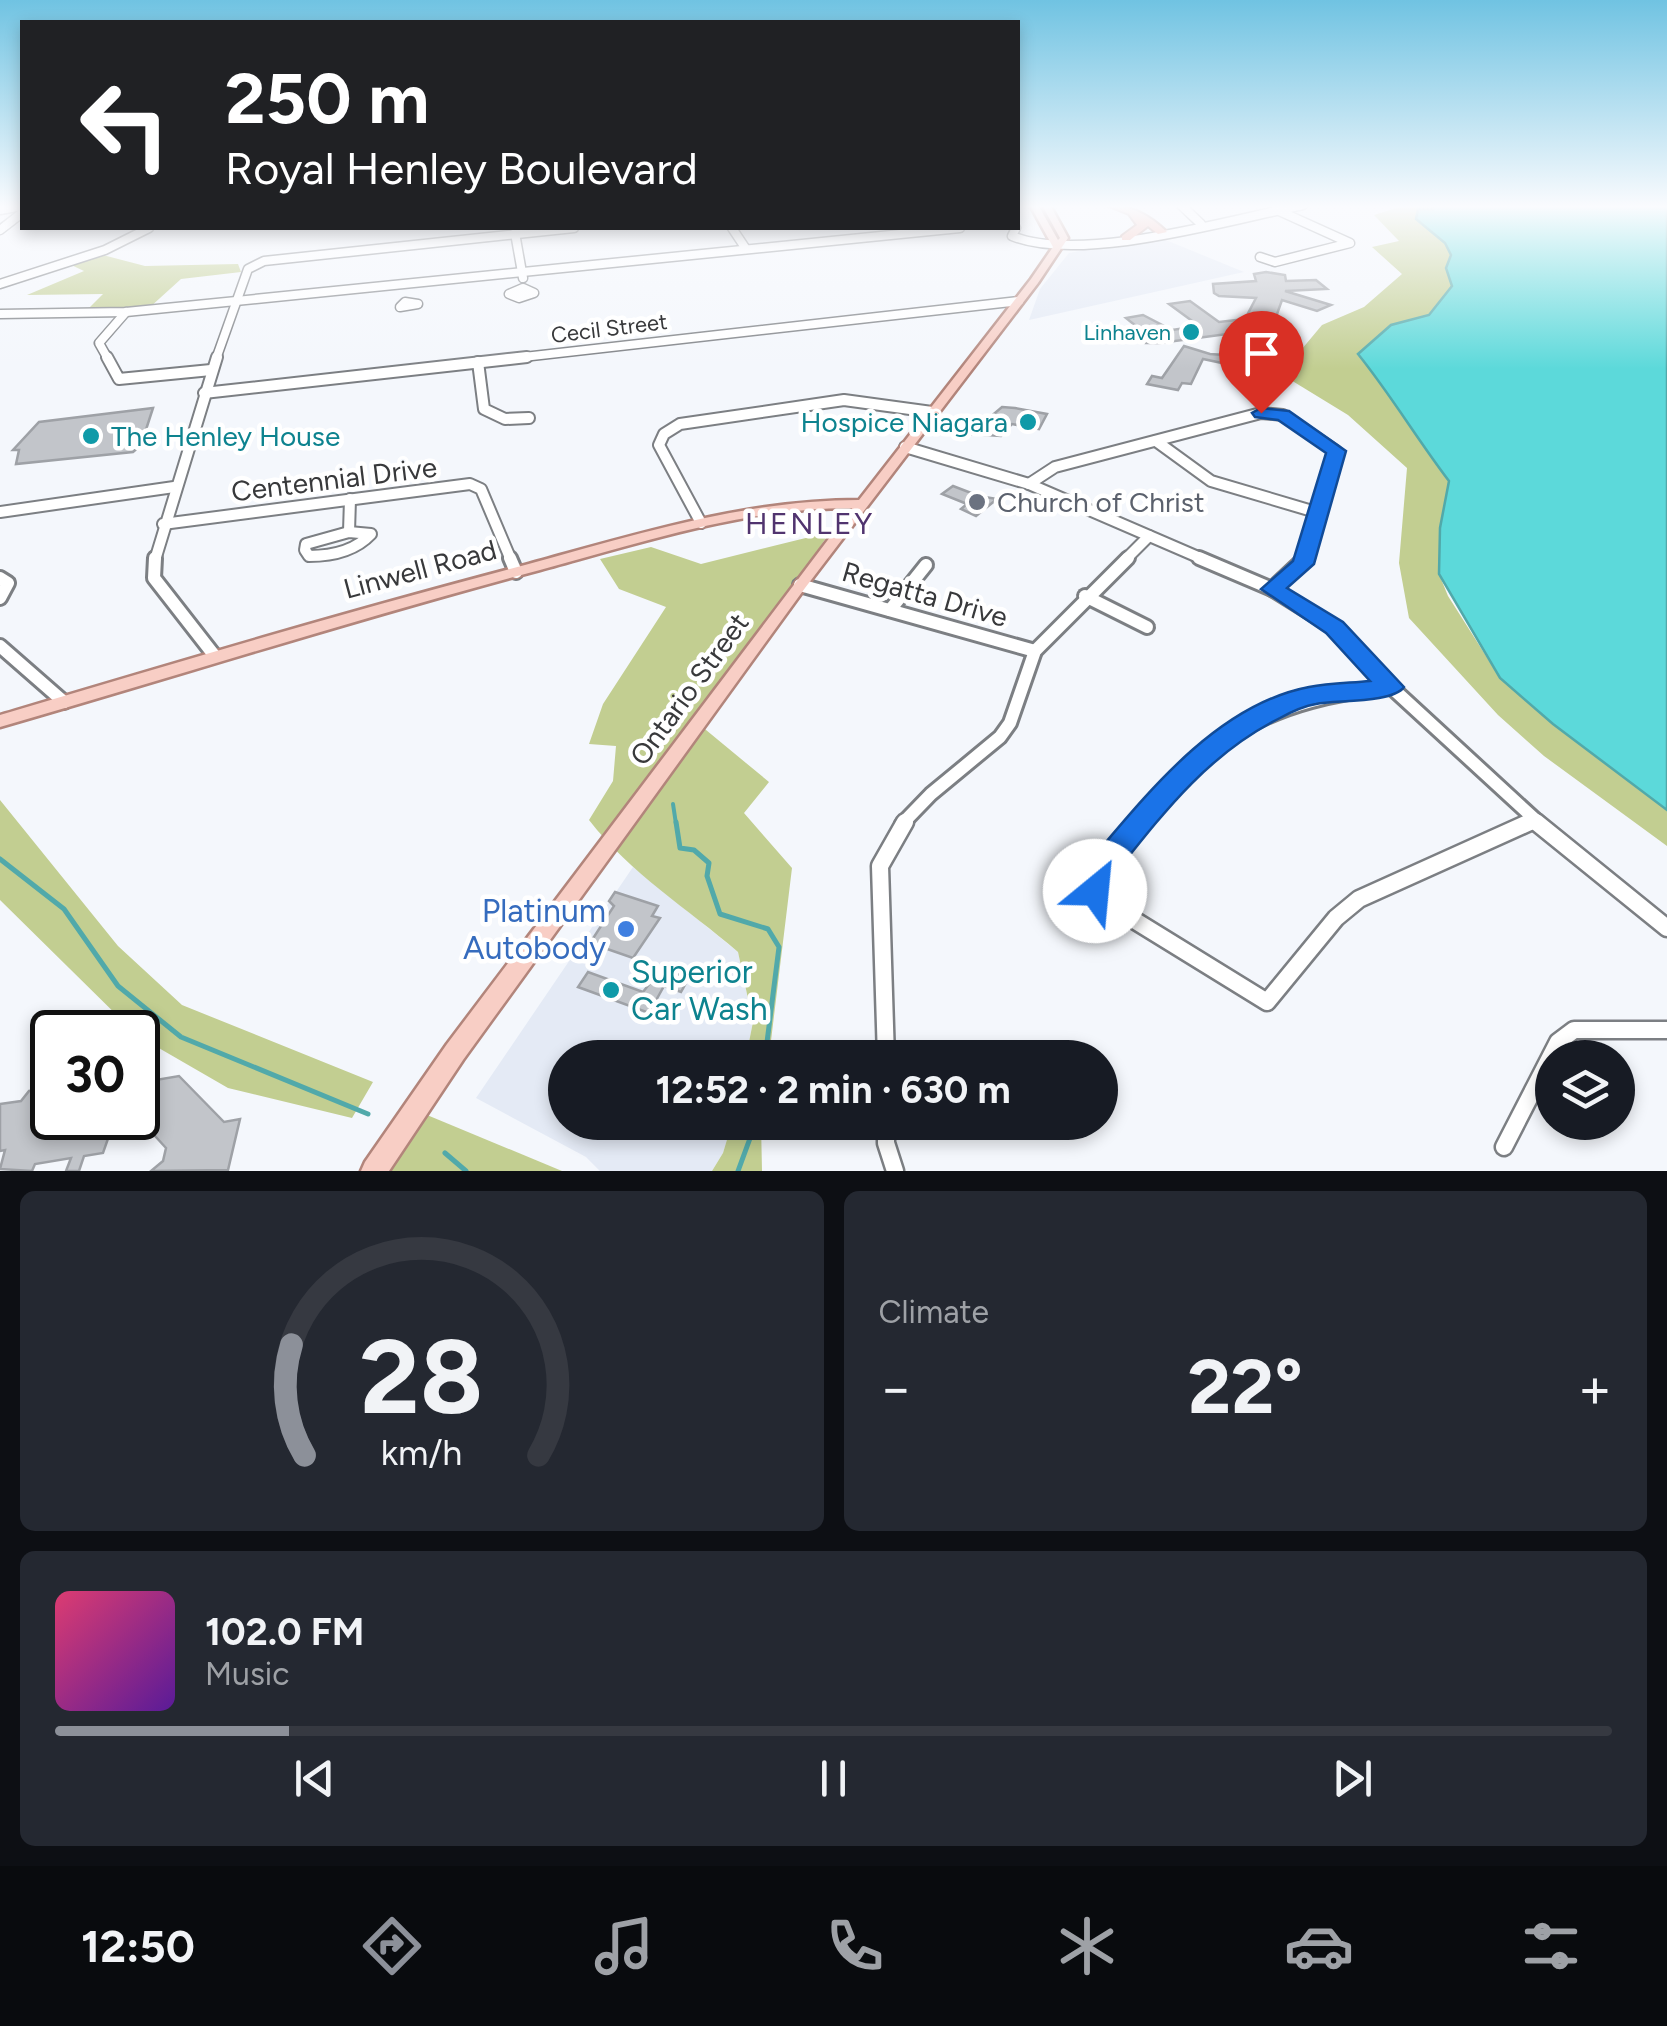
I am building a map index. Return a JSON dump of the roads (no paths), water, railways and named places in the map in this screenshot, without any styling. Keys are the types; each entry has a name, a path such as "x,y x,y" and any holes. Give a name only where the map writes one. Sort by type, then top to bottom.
{"main road":[{"name":"Ontario Street","path":"374,1171 456,1052 800,585 1048,260"},
{"name":"Linwell Road","path":"0,722 214,655 701,524 799,504 862,504"}],"street":[{"path":"0,284 74,260"},
{"path":"214,655 154,578 163,524 248,269 255,263 284,260"},
{"path":"520,260 523,288"},
{"path":"0,314 126,312 642,260"},
{"path":"403,284 405,302"},
{"name":"Cecil Street","path":"204,392 1019,301"},
{"path":"126,312 99,343 118,380 212,370"},
{"path":"478,362 484,409 504,419 529,418"},
{"path":"701,524 659,445 664,434 680,424 844,400 932,412"},
{"path":"1029,484 1055,467 1261,413 1283,414 1336,451 1303,564 1272,589"},
{"path":"1156,441 1210,481 1320,513"},
{"path":"905,447 1029,484 1272,589 1335,628 1391,687 1534,820 1667,928"},
{"name":"Centennial Drive","path":"163,524 470,484 481,489 516,572"},
{"path":"0,512 174,487"},
{"path":"348,532 350,499"},
{"path":"348,532 371,534 362,544 308,556 306,544 348,532"},
{"path":"885,1040 880,866 887,844 905,819 1000,737 1010,723 1035,650 1149,536"},
{"path":"890,610 926,565"},
{"path":"0,578 8,583 0,598"},
{"name":"Regatta Drive","path":"800,585 1035,650"},
{"path":"1086,596 1147,627"},
{"path":"0,646 64,702"},
{"path":"1391,687 1308,696 1270,712 1200,756 1178,775 1095,877 1095,891 1108,904 1267,1002 1336,918 1359,899 1534,820"},
{"path":"1504,1147 1558,1042 1574,1030 1667,1030"},
{"path":"886,1140 895,1171"}],"water":[{"path":"1449,260 1667,260 1667,810 1553,724 1500,678 1439,574 1440,528 1449,481 1358,354 1391,325 1429,315 1452,286 1446,268"}],"waterway":[{"path":"673,804 676,824"},
{"path":"676,822 680,848 694,850 709,863 707,876 720,914 768,929 779,947 767,1040"},
{"path":"0,859 64,909 118,986 181,1037 368,1114"},
{"path":"738,1171 749,1140"},
{"path":"445,1153 466,1171"}],"place":[{"name":"Linhaven","path":"1191,332"},
{"name":"Hospice Niagara","path":"1028,422"},
{"name":"The Henley House","path":"91,436"},
{"name":"Church of Christ","path":"977,502"},
{"name":"Platinum Autobody","path":"626,929"},
{"name":"Superior Car Wash","path":"611,990"}],"district":[{"name":"HENLEY","path":"810,524"}]}
